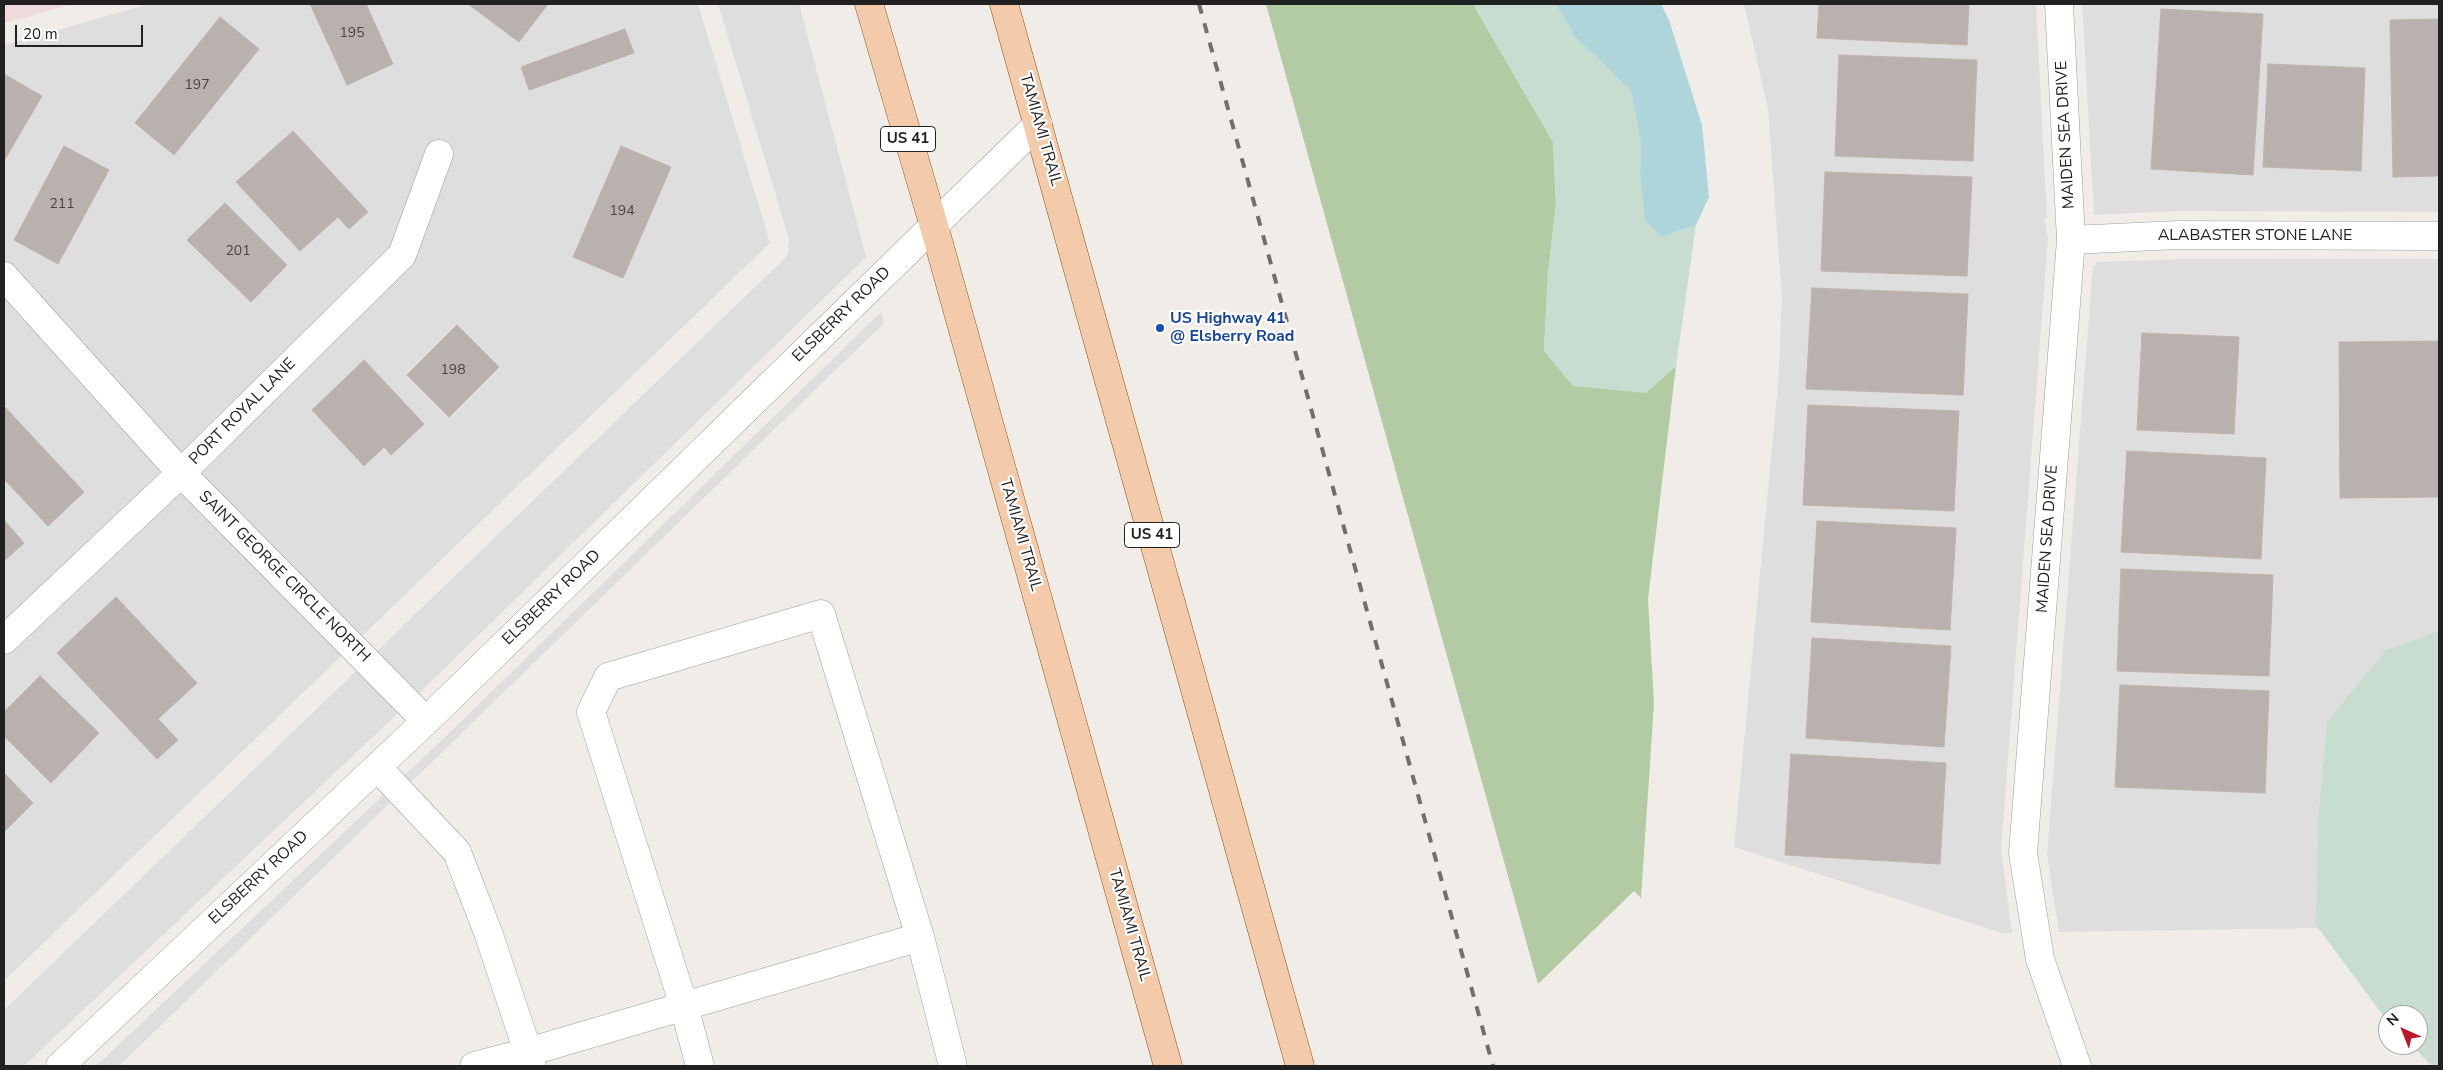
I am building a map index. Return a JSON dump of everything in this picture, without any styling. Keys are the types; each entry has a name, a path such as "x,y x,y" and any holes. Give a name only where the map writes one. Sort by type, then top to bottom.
{"main road":[{"name":"TAMIAMI TRAIL","path":"869,4 934,226 1168,1066"},
{"name":"TAMIAMI TRAIL","path":"1004,4 1300,1066"}],"street":[{"name":"MAIDEN SEA DRIVE","path":"2059,4 2071,240 2023,853 2040,959 2077,1066"},
{"name":"ELSBERRY ROAD","path":"60,1066 426,721 1038,124"},
{"name":"PORT ROYAL LANE","path":"4,640 180,473 402,255 439,154"},
{"name":"ALABASTER STONE LANE","path":"2071,240 2178,235 2439,236"},
{"name":"SAINT GEORGE CIRCLE NORTH","path":"4,276 180,473 426,721"},
{"path":"700,1066 684,1006 591,712 608,677 820,614 920,937 953,1066"},
{"path":"377,767 457,852 489,935 530,1059"},
{"path":"474,1066 530,1059 684,1006 920,937"}],"shaded area":[{"path":"4,4 73,4 4,23"},
{"path":"149,4 698,4 770,243 4,981 4,45"},
{"path":"718,4 799,4 866,257 409,703 24,1066 4,1066 4,1010 784,259 788,253 789,239"},
{"path":"1744,4 2036,4 2047,218 2044,218 2048,238 2001,849 2012,933 2002,933 1734,847 1778,385 1782,299 1768,109"},
{"path":"2082,4 2439,4 2439,212 2176,211 2094,215"},
{"path":"2181,259 2439,259 2439,631 2386,650 2327,721 2318,820 2318,928 2059,932 2047,855 2093,265 2096,265 2096,262"},
{"path":"881,312 884,323 119,1066 96,1066 443,739"}],"green space":[{"path":"1266,4 1473,4 1553,142 1556,205 1548,274 1544,351 1646,392 1676,366 1648,599 1654,704 1641,898 1634,891 1538,984"},
{"path":"1473,4 1555,4 1574,31 1571,33 1631,91 1641,143 1640,177 1645,221 1662,237 1696,225 1676,366 1646,393 1573,386 1544,351 1548,274 1556,205 1553,142"},
{"path":"2439,631 2439,1066 2432,1066 2421,1055 2428,1055 2428,1005 2378,1005 2378,1009 2316,925 2318,820 2327,721 2386,650"}],"water":[{"path":"1555,4 1661,4 1669,20 1702,125 1709,197 1696,225 1662,237 1645,221 1640,177 1641,143 1631,91 1571,33 1573,31"}],"building":[{"path":"310,4 366,4 393,64 347,85"},
{"path":"468,4 548,4 519,42"},
{"path":"1819,4 1969,4 1967,45 1817,38"},
{"path":"2161,9 2263,14 2253,175 2151,169"},
{"path":"220,17 259,49 174,155 135,123"},
{"path":"2439,19 2439,176 2393,177 2390,20"},
{"path":"625,29 634,53 529,90 521,67"},
{"path":"1839,55 1977,60 1973,161 1835,156"},
{"path":"2268,64 2365,68 2361,171 2263,167"},
{"path":"4,74 42,96 4,161"},
{"path":"293,131 368,212 349,229 338,217 300,251 236,182"},
{"path":"64,146 109,170 58,264 14,240"},
{"path":"621,146 671,167 623,278 573,257"},
{"path":"1825,172 1972,177 1967,276 1821,271"},
{"path":"225,203 287,265 251,302 187,240"},
{"path":"1812,288 1968,294 1963,395 1806,389"},
{"path":"457,325 499,367 449,417 407,375"},
{"path":"2142,333 2239,337 2234,434 2137,430"},
{"path":"2439,341 2439,497 2340,498 2339,342"},
{"path":"364,360 424,424 391,455 384,447 364,466 312,410"},
{"path":"1808,405 1959,411 1954,511 1803,505"},
{"path":"4,406 84,492 48,526 4,479"},
{"path":"2127,451 2266,458 2261,559 2121,552"},
{"path":"4,520 24,543 4,561"},
{"path":"1817,521 1956,528 1950,630 1811,622"},
{"path":"2121,569 2273,575 2269,676 2117,671"},
{"path":"116,597 197,683 158,719 178,740 157,759 57,653"},
{"path":"1812,638 1951,646 1944,747 1806,738"},
{"path":"40,676 99,733 51,783 4,736 4,712"},
{"path":"2120,685 2269,691 2265,793 2115,787"},
{"path":"1791,754 1946,763 1940,864 1785,855"},
{"path":"4,773 33,803 4,832"}],"railway":[{"path":"1199,4 1493,1066"}],"place":[{"name":"US Highway 41 @ Elsberry Road","path":"1160,328"}]}
